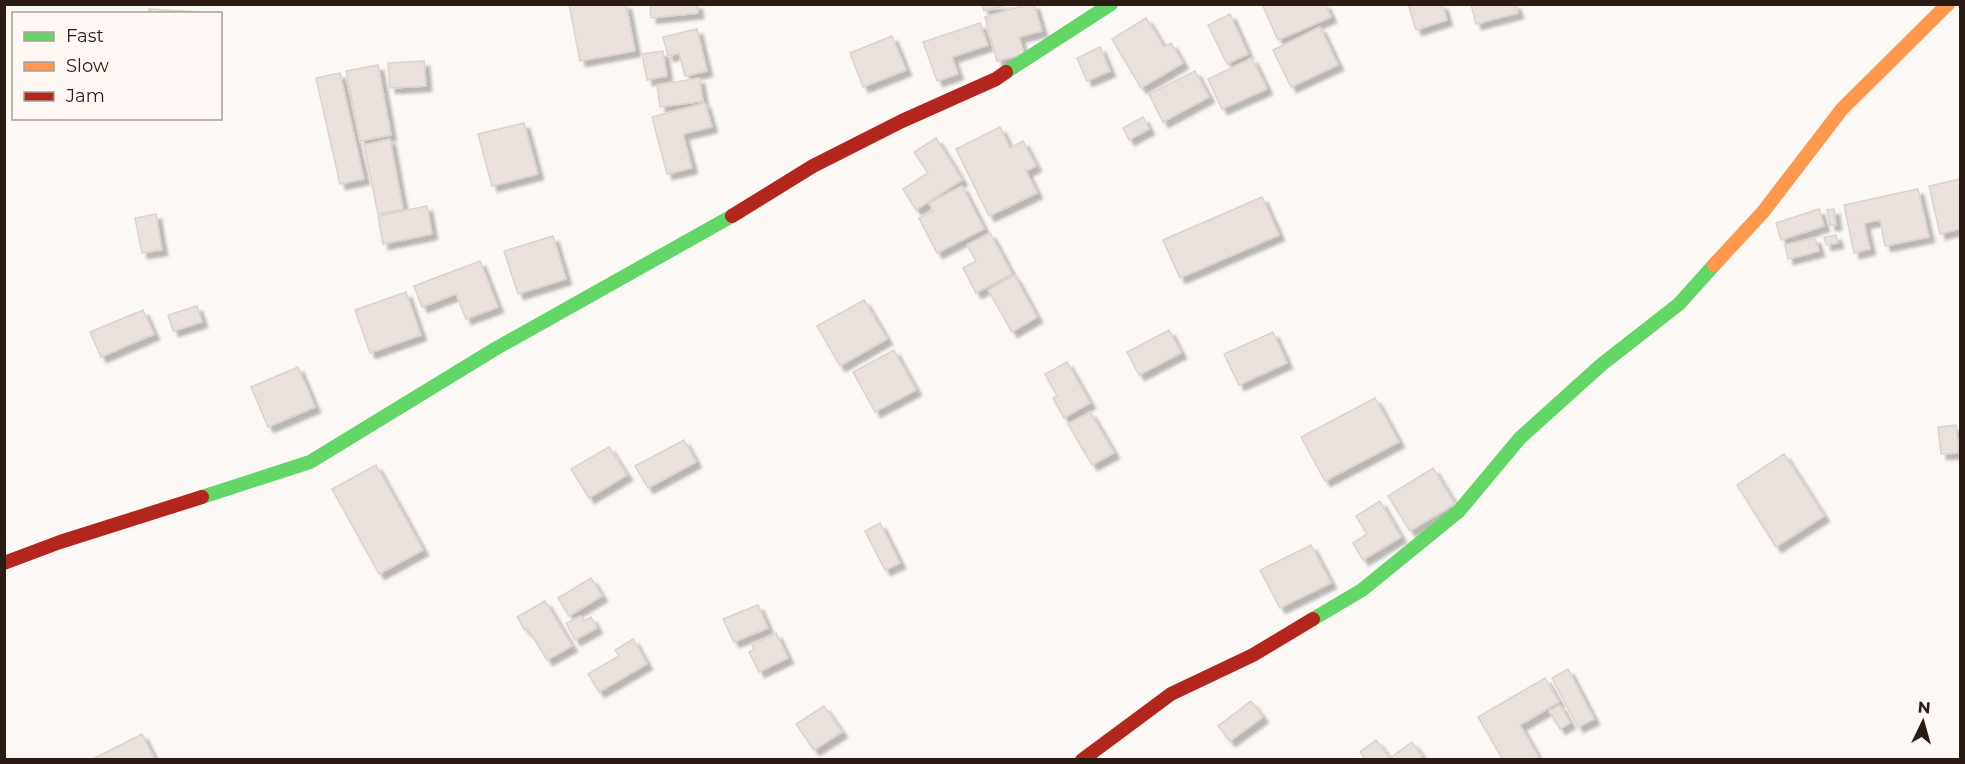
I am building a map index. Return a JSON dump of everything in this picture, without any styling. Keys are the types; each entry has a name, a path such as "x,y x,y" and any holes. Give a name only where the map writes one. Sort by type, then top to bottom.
{"street":[{"path":"4,563 60,542 310,462 495,349 714,227 813,166 902,121 996,79 1111,4"},
{"path":"1082,759 1171,694 1253,655 1362,590 1459,511 1520,438 1600,365 1679,304 1762,212 1842,109 1948,4"}],"building":[{"path":"569,4 626,4 635,51 580,61"},
{"path":"650,4 697,4 698,13 651,18"},
{"path":"982,4 1009,4 984,11"},
{"path":"1034,4 1042,31 1019,37 1024,54 997,61 985,17"},
{"path":"1262,4 1325,4 1331,17 1278,40"},
{"path":"1408,4 1442,4 1447,20 1416,30"},
{"path":"1471,4 1515,4 1518,13 1476,24"},
{"path":"149,9 200,12 149,12"},
{"path":"1230,14 1248,54 1227,64 1208,25"},
{"path":"1146,18 1164,47 1171,43 1183,63 1141,88 1112,39"},
{"path":"980,23 988,45 952,57 958,74 937,81 923,42"},
{"path":"1320,27 1338,65 1291,87 1273,50"},
{"path":"697,29 707,71 685,76 679,53 668,56 663,37"},
{"path":"892,36 906,70 863,87 850,53"},
{"path":"1100,47 1110,71 1087,81 1077,58"},
{"path":"663,51 667,76 647,80 642,54"},
{"path":"1252,58 1267,89 1222,109 1208,79"},
{"path":"424,61 426,86 390,88 388,63"},
{"path":"378,65 391,135 360,141 346,71"},
{"path":"1195,71 1209,97 1163,122 1149,94"},
{"path":"340,73 364,179 340,184 316,78"},
{"path":"699,78 703,101 660,107 657,85"},
{"path":"705,103 712,127 683,134 692,168 667,174 652,117"},
{"path":"1143,117 1149,129 1129,140 1123,128"},
{"path":"524,123 538,174 492,186 478,134"},
{"path":"1000,127 1010,148 1023,141 1036,166 1026,171 1037,193 989,216 956,149"},
{"path":"936,138 962,180 916,210 903,189 928,173 914,152"},
{"path":"390,139 403,209 378,214 364,145"},
{"path":"1960,179 1960,229 1940,234 1929,186"},
{"path":"962,186 984,229 937,253 919,218 933,211 929,203"},
{"path":"1918,189 1929,237 1885,246 1880,220 1864,223 1870,249 1854,253 1844,205"},
{"path":"1262,197 1279,235 1180,278 1163,240"},
{"path":"427,206 432,234 383,244 378,216"},
{"path":"1819,209 1824,226 1781,240 1776,223"},
{"path":"1834,209 1836,225 1830,225 1827,210"},
{"path":"156,214 162,250 142,253 135,218"},
{"path":"990,233 1012,274 976,293 963,268 976,261 967,245"},
{"path":"1836,235 1838,243 1826,245 1824,237"},
{"path":"553,236 566,279 518,294 504,251"},
{"path":"1815,238 1819,251 1788,259 1785,245"},
{"path":"480,261 498,307 466,319 456,294 422,307 414,286"},
{"path":"1014,275 1037,317 1012,332 988,290"},
{"path":"406,292 421,335 370,353 355,310"},
{"path":"864,300 887,339 840,366 817,326"},
{"path":"197,306 202,322 173,331 168,315"},
{"path":"143,310 154,334 101,357 90,332"},
{"path":"1169,330 1181,353 1139,375 1127,352"},
{"path":"1273,332 1287,363 1239,385 1224,354"},
{"path":"894,350 916,390 875,412 853,372"},
{"path":"1067,362 1090,403 1064,418 1053,398 1057,396 1045,374"},
{"path":"298,367 315,407 268,427 251,387"},
{"path":"1375,398 1399,442 1325,481 1301,437"},
{"path":"1090,412 1114,453 1092,465 1068,424"},
{"path":"1956,425 1959,453 1941,454 1938,427"},
{"path":"684,440 696,462 648,488 635,466"},
{"path":"609,447 627,475 589,498 571,469"},
{"path":"1784,454 1824,516 1776,547 1737,485"},
{"path":"376,465 423,550 379,574 332,489"},
{"path":"1433,468 1455,504 1410,531 1388,496"},
{"path":"1380,501 1401,537 1363,560 1353,543 1367,534 1356,516"},
{"path":"880,523 900,563 885,570 865,531"},
{"path":"1311,545 1331,583 1280,608 1260,570"},
{"path":"591,578 602,596 569,616 558,598"},
{"path":"545,601 572,646 547,660 528,629 525,630 517,617"},
{"path":"758,605 768,628 734,642 723,619"},
{"path":"581,616 584,621 591,617 597,628 575,640 566,623"},
{"path":"776,633 788,658 759,672 749,652 754,650 752,645"},
{"path":"633,639 647,664 599,692 588,674 619,656 615,650"},
{"path":"1568,669 1594,719 1578,727 1552,678"},
{"path":"1545,678 1559,702 1520,725 1540,760 1503,760 1478,717"},
{"path":"1251,701 1263,717 1230,741 1218,726"},
{"path":"1560,705 1570,723 1560,729 1549,711"},
{"path":"824,706 842,732 814,750 796,724"},
{"path":"142,734 155,760 91,760"},
{"path":"1376,740 1390,758 1412,742 1422,756 1418,760 1366,760 1360,752"}],"traffic: fast":[{"path":"1006,72 1111,4"},
{"path":"202,497 310,462 495,349 732,216"},
{"path":"1313,619 1362,590 1459,511 1520,438 1601,365 1679,304 1714,265"}],"traffic: slow":[{"path":"1714,265 1763,212 1842,109 1948,4"}],"traffic: jam":[{"path":"732,216 813,166 902,121 996,79 1006,72"},
{"path":"4,563 60,542 202,497"},
{"path":"1082,760 1171,694 1253,655 1313,619"}]}
